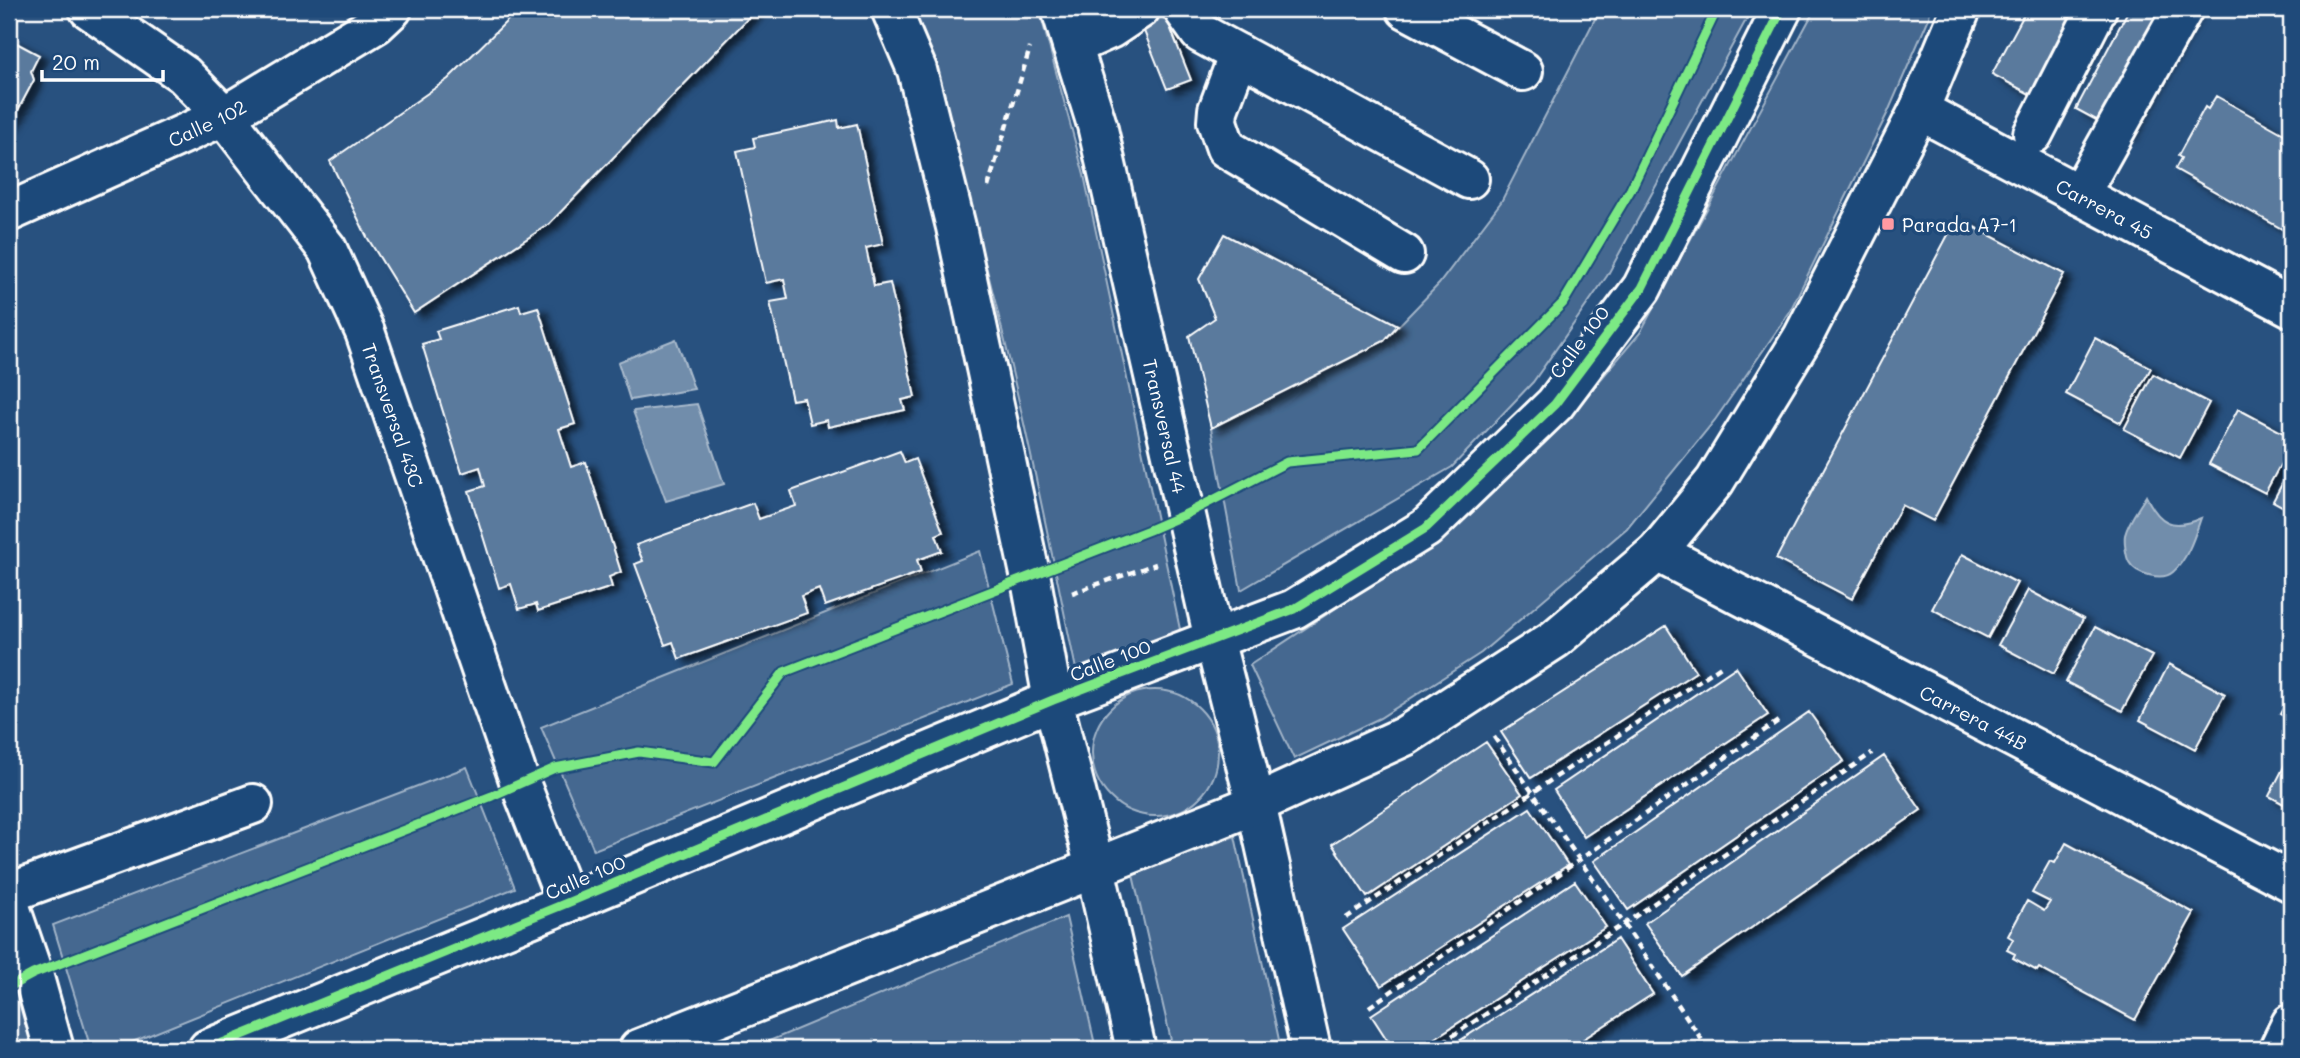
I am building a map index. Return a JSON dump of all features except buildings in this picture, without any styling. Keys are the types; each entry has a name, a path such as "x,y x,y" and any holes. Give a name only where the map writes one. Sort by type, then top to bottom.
{"street":[{"name":"Transversal 43C","path":"89,9 184,75 224,116 327,249 365,332 520,783 567,903"},
{"name":"Calle 102","path":"9,212 224,116 376,24 393,9"},
{"path":"891,9 917,70 956,227 1030,575 1053,700 1136,1049"},
{"name":"Transversal 44","path":"1060,9 1055,48 1097,125 1311,1049"},
{"path":"1055,48 1110,29 1140,9"},
{"path":"1183,9 1200,33 1469,179"},
{"path":"1406,9 1523,71"},
{"name":"Calle 100","path":"208,1049 567,903 1053,700 1294,609 1426,528 1555,404 1642,288 1782,9"},
{"path":"639,1049 1256,804 1405,736 1555,639 1657,552 1715,481 1804,337 1919,110 1961,9"},
{"path":"2033,134 2097,9"},
{"path":"2079,195 2183,9"},
{"path":"1239,54 1218,110 1217,122 1226,148 1404,254"},
{"name":"Carrera 45","path":"1919,110 2291,307"},
{"name":"Carrera 44B","path":"1657,552 2291,882"},
{"path":"9,893 253,804"},
{"path":"9,904 33,974 54,1049"},
{"path":"2279,1049 2291,1024"}],"path":[{"path":"984,197 1034,37 1055,48"},
{"path":"1030,575 1066,562 1072,593 1158,563 1155,552"},
{"path":"1346,918 1721,666"},
{"path":"1369,1007 1778,721"},
{"path":"1494,737 1704,1043"},
{"path":"1432,1049 1624,924 1872,753"}],"shaded area":[{"path":"910,9 1039,9 1084,175 1181,634 1077,674 1002,331 973,218"},
{"path":"1600,9 1752,9 1607,276 1533,382 1452,467 1241,590 1211,428 1384,341 1439,284 1501,202"},
{"path":"1815,9 1930,9 1929,18 1888,112 1789,313 1715,420 1627,528 1481,653 1380,718 1294,759 1250,665 1436,542 1569,417 1640,333"},
{"path":"676,339 694,389 630,400 618,362"},
{"path":"697,404 724,484 666,501 633,411"},
{"path":"2146,496 2156,513 2168,522 2182,524 2201,518 2187,554 2169,575 2143,573 2132,567 2127,557 2126,530"},
{"path":"980,551 1013,684 594,850 541,727"},
{"path":"1155,690 1179,695 1200,708 1213,729 1218,753 1213,777 1200,798 1179,811 1155,816 1131,811 1110,798 1097,777 1092,753 1097,729 1110,708 1131,695"},
{"path":"467,767 515,888 115,1049 91,1049 53,925"},
{"path":"1235,836 1281,1049 1173,1049 1133,875"},
{"path":"1066,917 1096,1049 750,1049"},
{"path":"9,947 36,1049 9,1049"}],"cycle path":[{"path":"9,987 33,974 492,796 555,768 639,752 714,762 784,672 1149,530 1287,462 1418,449 1563,303 1631,189 1717,9"},
{"path":"208,1049 567,903 1053,700 1294,609 1426,528 1555,404 1642,288 1782,9"}],"place":[{"name":"Parada A7-1","path":"1888,224"}]}
